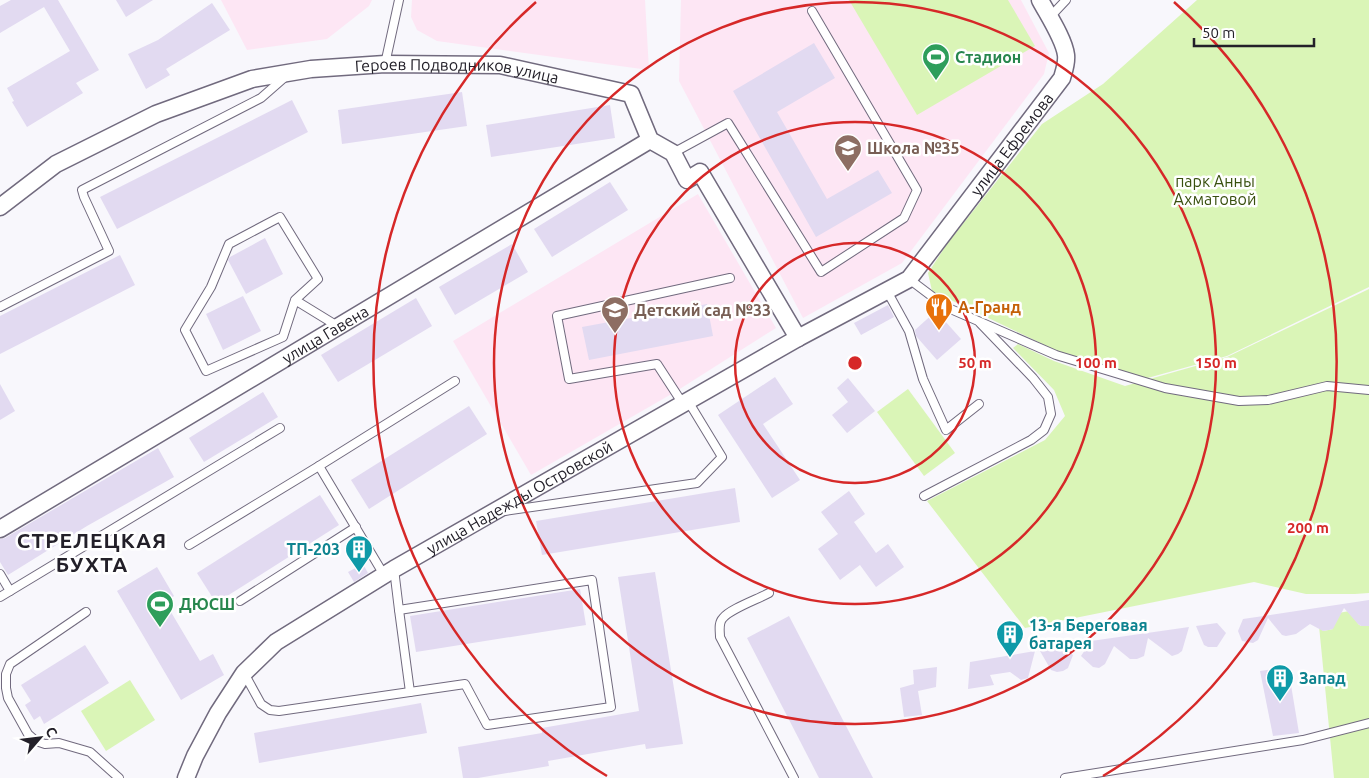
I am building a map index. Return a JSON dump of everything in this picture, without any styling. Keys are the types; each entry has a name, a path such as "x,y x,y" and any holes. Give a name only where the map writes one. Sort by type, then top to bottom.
{"street":[{"name":"улица Ефремова","path":"909,279 1062,78 1066,56 1064,46 1040,0"},
{"name":"Героев Подводников улица","path":"0,207 56,164 156,114 252,79 311,69 385,64 500,65 632,94 650,140"},
{"path":"650,140 673,154 687,180 700,172 798,338"},
{"name":"улица Гавена","path":"0,529 650,140"},
{"name":"улица Надежды Островской","path":"186,778 195,756 218,713 244,673 276,642 389,572 493,512 798,338 909,279"}],"lane":[{"path":"385,64 399,0"},
{"path":"1049,18 1066,0"},
{"path":"673,154 728,123 820,272 904,218 916,190 812,11"},
{"path":"0,307 109,251 82,190 261,98 290,72"},
{"path":"280,217 318,279 296,300 283,336 206,371 185,330 211,287 228,244 280,217"},
{"path":"493,512 697,483 722,457 657,364 569,379 557,316 730,278"},
{"path":"909,279 946,307 1056,355 1164,388 1239,401 1268,400 1327,386 1369,390"},
{"path":"887,291 909,331 923,379 946,430 979,404"},
{"path":"296,300 338,327"},
{"path":"924,496 1031,440 1044,430 1051,414 1048,397 1033,378 978,320"},
{"path":"189,545 455,381"},
{"path":"0,597 280,428"},
{"path":"319,466 356,527 389,572 399,610 410,692"},
{"path":"240,601 356,527"},
{"path":"0,574 10,591"},
{"path":"244,673 261,704 270,710 280,711 465,684 487,724 610,706 592,580 399,610"},
{"path":"769,593 730,612 722,618 719,628 720,637 794,778"},
{"path":"86,612 10,664 6,674 6,688 8,698 28,734 36,741 45,744 59,743 90,752 119,778"},
{"path":"1065,778 1303,740 1369,723"}],"shaded area":[{"path":"221,0 372,0 369,6 327,39 247,50"},
{"path":"412,0 645,0 649,70 437,41 417,30 411,17"},
{"name":"Школа №35","path":"681,0 1021,0 1049,53 1044,74 902,263 803,318 679,81"},
{"name":"Детский сад №33","path":"698,194 776,328 675,392 531,475 453,341"}],"green space":[{"name":"Стадион","path":"849,0 1008,0 1035,46 917,115"},
{"name":"парк Анны Ахматовой","path":"1197,0 1369,0 1369,287 1227,356 1144,379 1057,351 932,291 928,273 947,244 1042,124 1103,84"},
{"path":"1369,289 1369,593 1306,594 1254,582 1025,628 927,501 1045,440 1065,416 1054,390 1013,348 1018,344 1054,361 1125,386 1227,357"},
{"path":"908,389 955,453 924,476 877,412"},
{"path":"1355,610 1358,624 1361,626 1369,625 1369,778 1334,778 1319,626 1323,631 1333,629 1333,614"},
{"path":"130,680 155,720 106,751 81,711"}],"building":[{"path":"11,0 58,0 99,70 76,83 83,93 27,127 12,102 14,101 7,88 70,51 44,7 0,33 0,6"},
{"path":"116,0 153,0 126,17"},
{"path":"212,3 230,30 166,69 170,75 146,89 128,54 158,40"},
{"path":"814,43 835,78 777,112 827,199 878,170 892,193 816,237 733,91"},
{"path":"462,92 467,126 342,144 338,110"},
{"path":"292,100 308,132 117,229 100,197"},
{"path":"610,105 615,138 491,157 486,125"},
{"path":"610,182 628,210 552,257 534,229"},
{"path":"265,238 283,274 246,294 228,260 230,257"},
{"path":"512,244 528,272 455,315 439,287"},
{"path":"120,255 135,285 0,354 0,316"},
{"path":"243,296 261,331 223,350 206,314"},
{"path":"416,298 432,326 338,382 321,355"},
{"path":"707,304 713,336 589,360 582,327"},
{"path":"888,305 894,317 861,335 854,323"},
{"path":"936,311 961,339 937,360 916,336 915,330"},
{"path":"775,377 793,404 763,424 800,480 772,498 718,415"},
{"path":"848,378 875,411 847,433 832,415 848,402 837,388"},
{"path":"0,384 15,411 0,420"},
{"path":"263,392 278,417 204,462 189,438"},
{"path":"469,406 487,434 369,509 351,480"},
{"path":"158,448 174,477 87,526 8,575 0,562 0,539 5,538"},
{"path":"735,488 740,522 542,555 536,521"},
{"path":"849,491 865,514 854,522 876,553 888,544 904,567 876,587 860,565 840,580 818,549 838,534 821,512"},
{"path":"320,495 339,525 216,603 197,573"},
{"name":"ТП-203","path":"363,564 368,573 354,582 348,572"},
{"name":"ДЮСШ","path":"157,567 174,596 165,602 200,661 213,654 224,675 181,700 117,591"},
{"path":"655,572 683,744 646,749 645,744 548,761 549,766 478,778 463,778 458,747 542,733 542,728 639,711 618,577"},
{"path":"580,589 586,625 416,652 410,616"},
{"path":"1369,600 1369,626 1358,624 1344,608 1333,629 1329,630 1323,631 1310,624 1296,634 1286,636 1282,635 1268,618 1258,640 1253,643 1242,641 1238,631 1243,619"},
{"path":"789,616 873,778 819,778 747,638"},
{"path":"1217,623 1226,633 1217,647 1208,647 1204,645 1196,626"},
{"path":"1189,627 1182,651 1172,656 1148,638 1144,656 1137,659 1130,659 1114,646 1105,664 1099,668 1093,667 1081,656 1091,641"},
{"path":"85,645 109,683 44,724 40,716 34,720 25,705 31,701 21,685"},
{"path":"1063,647 1073,655 1068,668 1057,672 1051,670 1040,651"},
{"path":"1035,651 1028,678 1021,680 1010,672 990,675 994,685 968,689 970,662"},
{"path":"937,667 936,687 918,691 922,715 904,717 900,688 914,684 913,670"},
{"name":"Запад","path":"1288,667 1299,733 1273,736 1260,671"},
{"path":"421,703 427,733 259,763 254,733"}],"place":[{"name":"Стадион","path":"936,81"},
{"name":"Школа №35","path":"848,172"},
{"name":"А-Гранд","path":"939,331"},
{"name":"Детский сад №33","path":"615,334"},
{"name":"ТП-203","path":"359,573"},
{"name":"ДЮСШ","path":"160,628"},
{"name":"13-я Береговая батарея","path":"1010,658"},
{"name":"Запад","path":"1280,702"}],"district":[{"name":"СТРЕЛЕЦКАЯ БУХТА","path":"92,553"}]}
